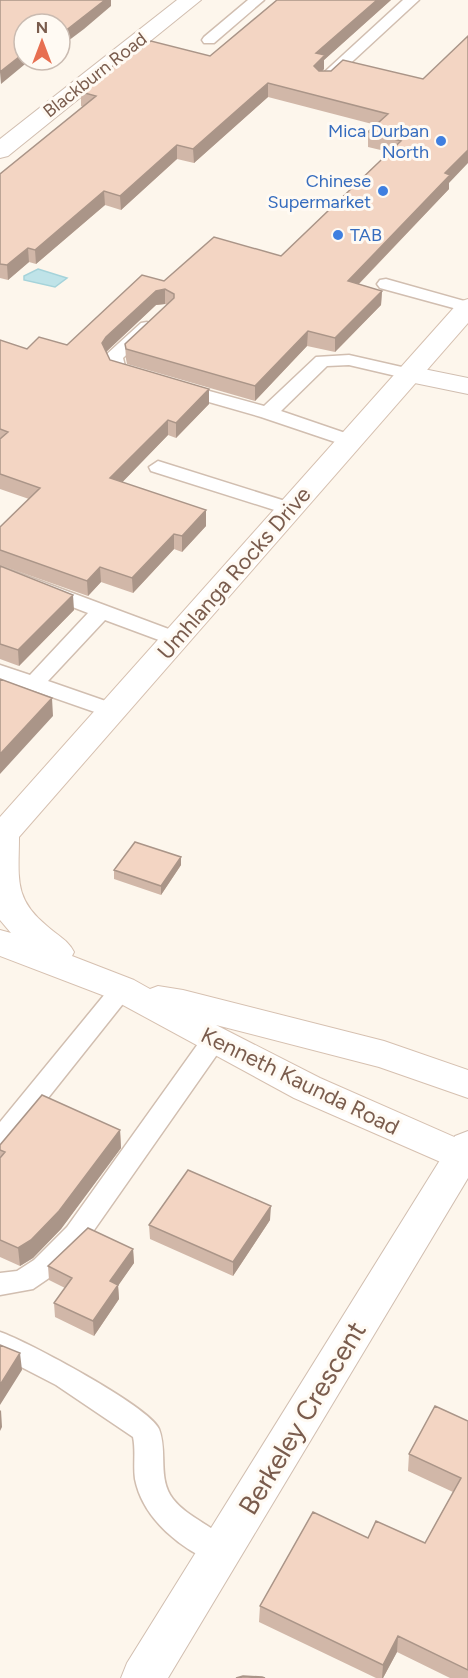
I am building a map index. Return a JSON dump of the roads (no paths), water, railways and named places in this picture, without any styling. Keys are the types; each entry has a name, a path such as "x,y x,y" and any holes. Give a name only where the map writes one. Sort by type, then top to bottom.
{"main road":[{"name":"Blackburn Road","path":"0,151 190,0"},
{"name":"Umhlanga Rocks Drive","path":"2,836 468,307"},
{"path":"410,374 468,386"},
{"path":"2,836 2,884 6,909 23,928 116,987"},
{"name":"Kenneth Kaunda Road","path":"0,942 116,987 307,1088 466,1154"},
{"name":"Kenneth Kaunda Road","path":"116,987 384,1054 468,1084"},
{"name":"Berkeley Crescent","path":"143,1678 466,1154"}],"lane":[{"path":"209,40 257,0"},
{"path":"324,80 412,0"},
{"path":"386,284 468,307"},
{"path":"164,311 114,357 113,363 117,369 268,413 350,441"},
{"path":"268,413 322,362 349,360 410,374"},
{"path":"158,467 291,508"},
{"path":"0,572 175,639"},
{"path":"34,684 101,612"},
{"path":"0,672 112,711"},
{"path":"0,1140 116,987"},
{"path":"0,1284 5,1286 24,1281 43,1268 76,1234 214,1040"},
{"path":"0,1343 66,1377 145,1430 151,1444 148,1459 151,1491 164,1513 220,1552"}],"water":[{"path":"38,269 67,278 55,287 24,280 24,276"}],"place":[{"name":"Mica Durban North","path":"441,141"},
{"name":"Chinese Supermarket","path":"383,191"},
{"name":"TAB","path":"338,235"}]}
